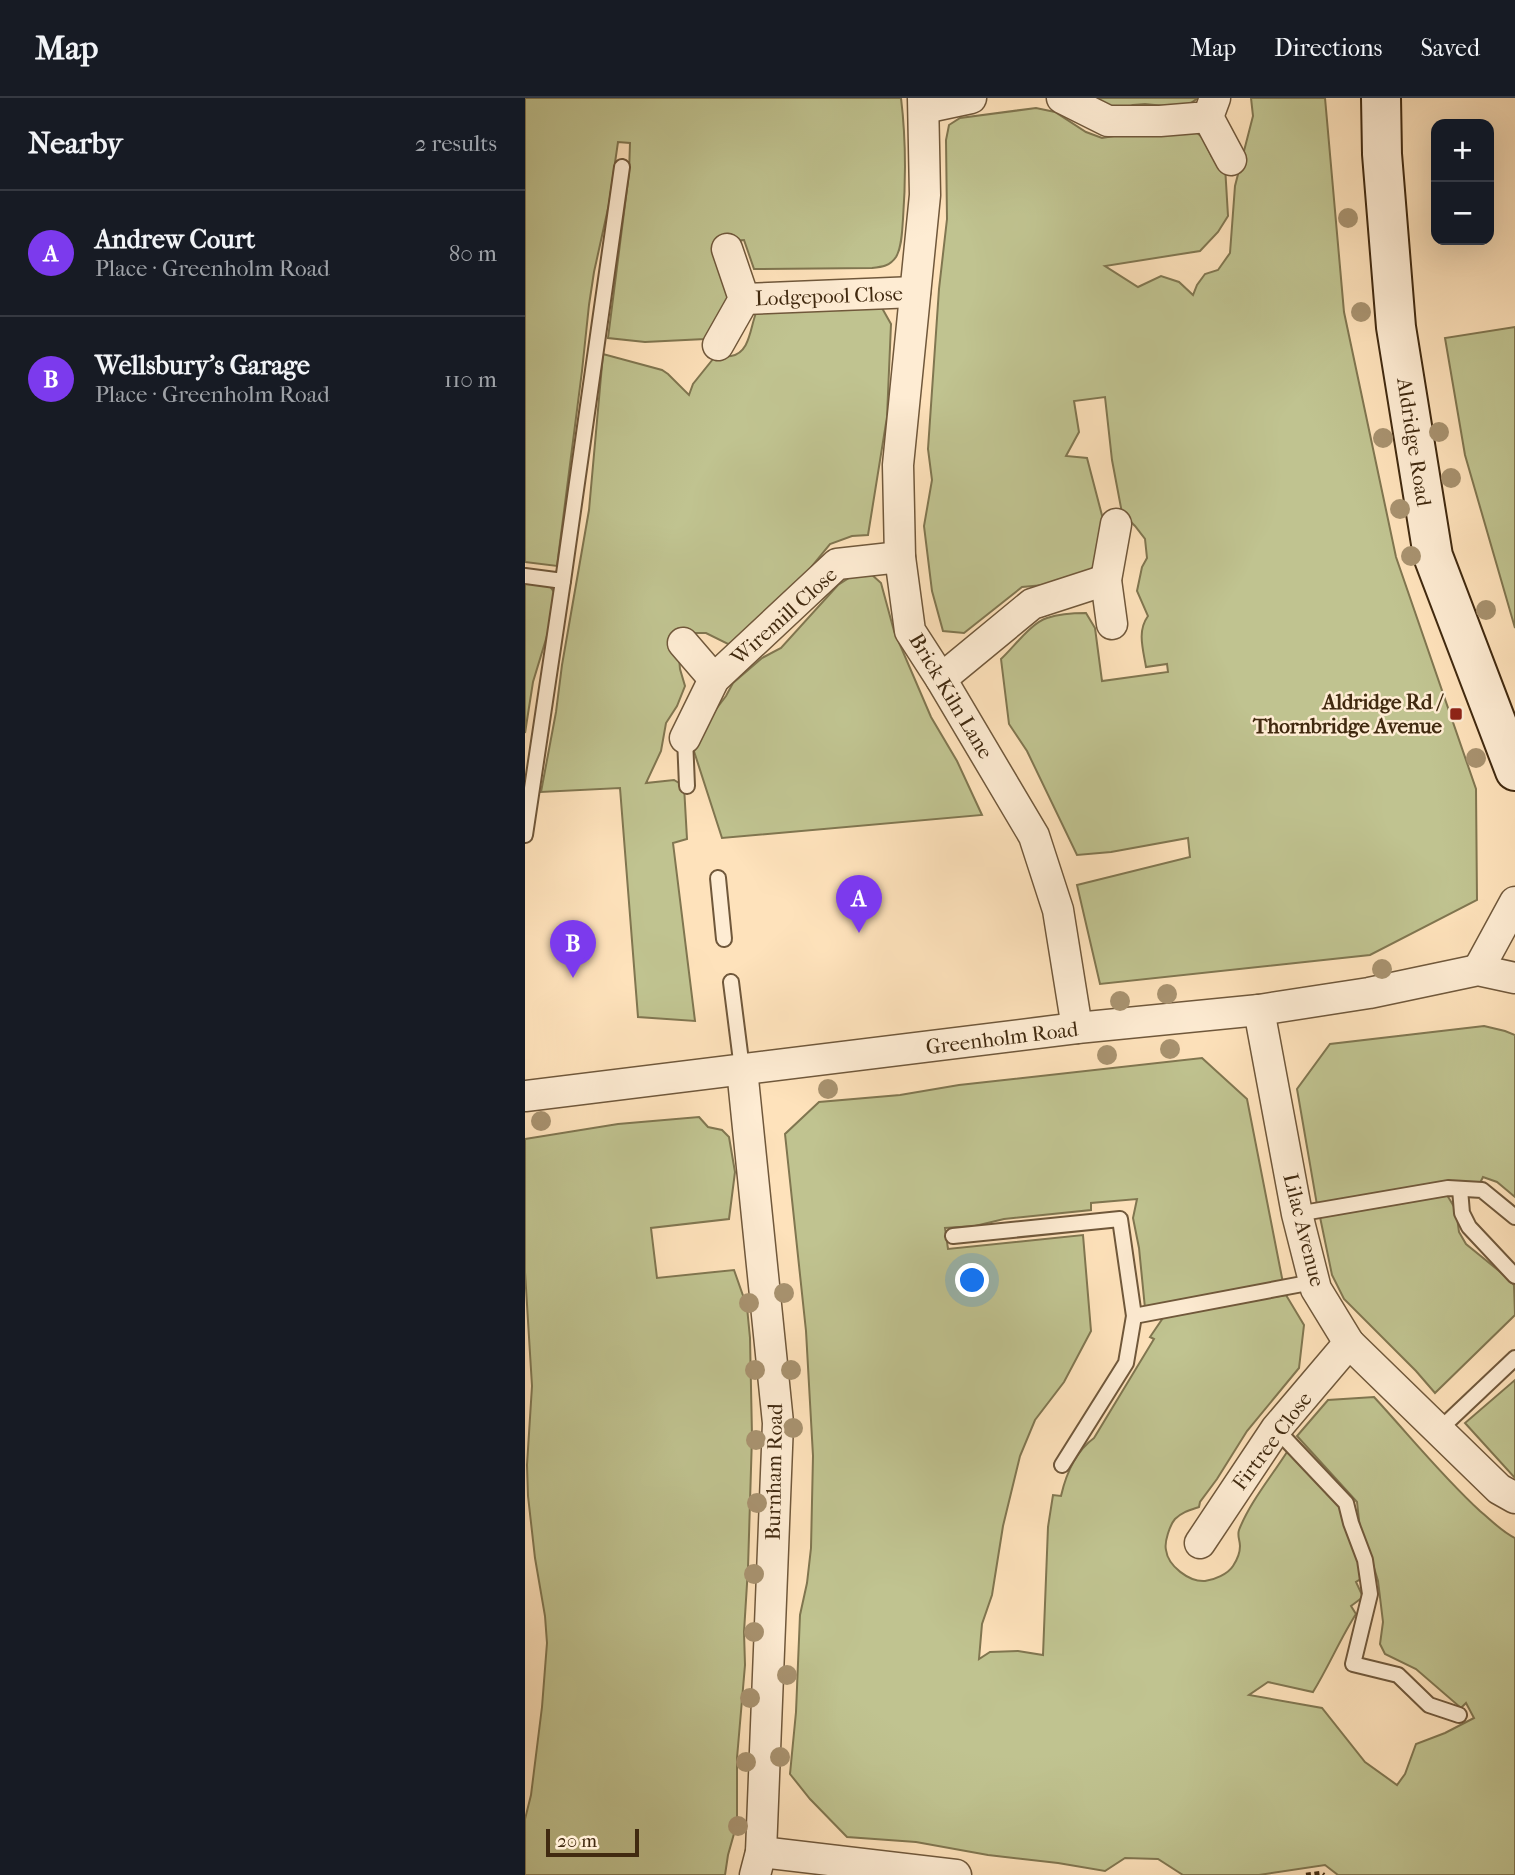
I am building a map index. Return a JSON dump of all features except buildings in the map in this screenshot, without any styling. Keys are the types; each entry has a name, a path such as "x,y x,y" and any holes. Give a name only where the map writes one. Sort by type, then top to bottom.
{"street":[{"path":"924,103 971,98"},
{"path":"1062,98 1108,121 1160,121 1211,107 1231,160"},
{"name":"Aldridge Road","path":"1381,98 1382,154 1395,327 1433,556 1515,771"},
{"name":"Brick Kiln Lane","path":"924,103 925,195 898,465 899,557 910,631 1034,836 1058,910 1077,1028"},
{"name":"Lodgepool Close","path":"718,345 744,299 727,249"},
{"name":"Lodgepool Close","path":"744,299 915,292"},
{"path":"1112,624 1106,580 1116,524"},
{"name":"Wiremill Close","path":"685,738 714,679 837,564 899,557"},
{"path":"941,679 1032,604 1106,580"},
{"name":"Wiremill Close","path":"683,643 714,679"},
{"path":"1478,970 1515,902"},
{"name":"Greenholm Road","path":"525,1096 1077,1028 1259,1010 1369,993 1478,970 1515,978"},
{"name":"Lilac Avenue","path":"1259,1010 1297,1214 1316,1289 1349,1343 1499,1489 1515,1498"},
{"name":"Burnham Road","path":"742,1069 778,1423 758,1863"},
{"name":"Firtree Close","path":"1200,1543 1276,1429 1349,1343"},
{"path":"758,1863 956,1875"}],"lane":[{"path":"525,835 622,167"},
{"path":"525,576 563,581"},
{"path":"685,738 687,786"},
{"path":"718,878 725,939"},
{"path":"730,982 742,1069"},
{"path":"1297,1214 1448,1188 1482,1190 1515,1217"},
{"path":"1460,1189 1462,1213 1469,1227 1515,1276"},
{"path":"953,1236 1120,1219 1134,1316 1126,1363 1062,1465"},
{"path":"1134,1316 1313,1282"},
{"path":"1439,1430 1515,1358"},
{"path":"1276,1429 1346,1503 1365,1560 1370,1594 1353,1664 1398,1675 1429,1705 1459,1715"}],"path":[{"path":"1305,1875 1321,1872 1324,1875"}],"green space":[{"path":"525,98 901,98 904,128 902,234 898,253 891,262 872,268 754,269 744,240 732,241 727,302 705,339 645,342 608,338 629,173 630,143 618,142 589,305 557,566 525,562"},
{"path":"1082,98 1198,98 1184,108 1145,104 1117,111"},
{"path":"1251,98 1325,98 1344,312 1396,557 1476,789 1477,900 1370,955 1100,984 1077,885 1190,857 1188,838 1111,852 1077,855 1027,751 1009,724 1001,659 1041,621 1061,615 1086,613 1095,628 1102,681 1168,672 1167,664 1146,667 1143,654 1142,634 1148,616 1137,591 1142,567 1147,558 1145,539 1122,513 1112,460 1105,397 1074,401 1079,432 1066,456 1087,458 1104,523 1098,541 1096,564 1084,577 1055,584 1022,587 964,633 943,631 932,591 924,526 932,480 928,449 939,289 947,219 946,140 949,125 960,118 1036,108 1055,112 1086,132 1102,138 1126,134 1195,131 1203,138 1212,157 1225,166 1228,216 1218,232 1200,251 1105,266 1138,287 1161,276 1179,282 1193,295 1205,274 1218,270 1230,253 1235,186 1253,116"},
{"path":"765,308 882,308 891,324 887,417 868,535 852,536 830,544 793,593 745,640 728,644 706,633 691,633 678,645 685,686 666,723 661,751 646,783 674,780 684,786 687,839 673,843 695,1021 638,1017 620,788 541,792 589,510 603,354 662,370 689,395 693,384 713,359 731,356 742,350 756,313"},
{"path":"1515,327 1515,628 1465,455 1445,338"},
{"path":"871,574 881,583 894,631 931,717 957,761 982,815 722,838 691,742 733,683 762,658 781,648 838,585 852,576"},
{"path":"525,579 549,585 556,595 553,616 533,682 525,733"},
{"path":"1484,1026 1515,1035 1515,1197 1497,1182 1483,1177 1480,1183 1317,1205 1297,1089 1330,1044"},
{"path":"1202,1058 1247,1099 1283,1283 1145,1308 1133,1218 1137,1199 1091,1203 1091,1210 945,1228 948,1249 1083,1235 1091,1331 1064,1382 1035,1420 1020,1456 1003,1526 992,1595 982,1624 979,1659 990,1652 1018,1651 1043,1655 1048,1527 1053,1495 1061,1496 1072,1464 1094,1438 1154,1339 1150,1337 1165,1315 1286,1295 1304,1325 1299,1368 1247,1431 1199,1507 1175,1519 1167,1538 1168,1556 1180,1572 1199,1581 1228,1572 1239,1554 1238,1532 1255,1500 1287,1452 1339,1499 1364,1577 1356,1582 1363,1597 1351,1606 1356,1614 1313,1692 1268,1682 1249,1695 1322,1708 1365,1762 1397,1785 1405,1774 1416,1744 1474,1718 1466,1703 1461,1708 1416,1669 1385,1654 1380,1644 1383,1622 1378,1581 1360,1529 1357,1502 1297,1436 1328,1400 1374,1397 1466,1498 1515,1538 1515,1875 1338,1875 1325,1865 1259,1875 1183,1875 1158,1859 1125,1858 1105,1871 916,1842 847,1837 790,1774 800,1615 811,1548 813,1456 806,1331 785,1134 819,1102 900,1095 959,1085"},
{"path":"699,1117 708,1127 722,1130 729,1137 735,1172 729,1219 651,1228 657,1278 734,1270 747,1307 752,1436 745,1665 737,1758 737,1823 725,1875 525,1875 525,1819 531,1795 542,1707 547,1643 528,1496 527,1465 532,1386 525,1272 525,1139 618,1124"},
{"path":"1447,1195 1456,1210 1459,1232 1466,1244 1514,1285 1515,1315 1435,1393 1344,1299 1332,1275 1320,1217"},
{"path":"1515,1380 1515,1478 1465,1423"}],"place":[{"name":"Aldridge Rd / Thornbridge Avenue","path":"1456,714"},
{"name":"Andrew Court","path":"859,933"},
{"name":"Wellsbury's Garage","path":"573,978"}]}
